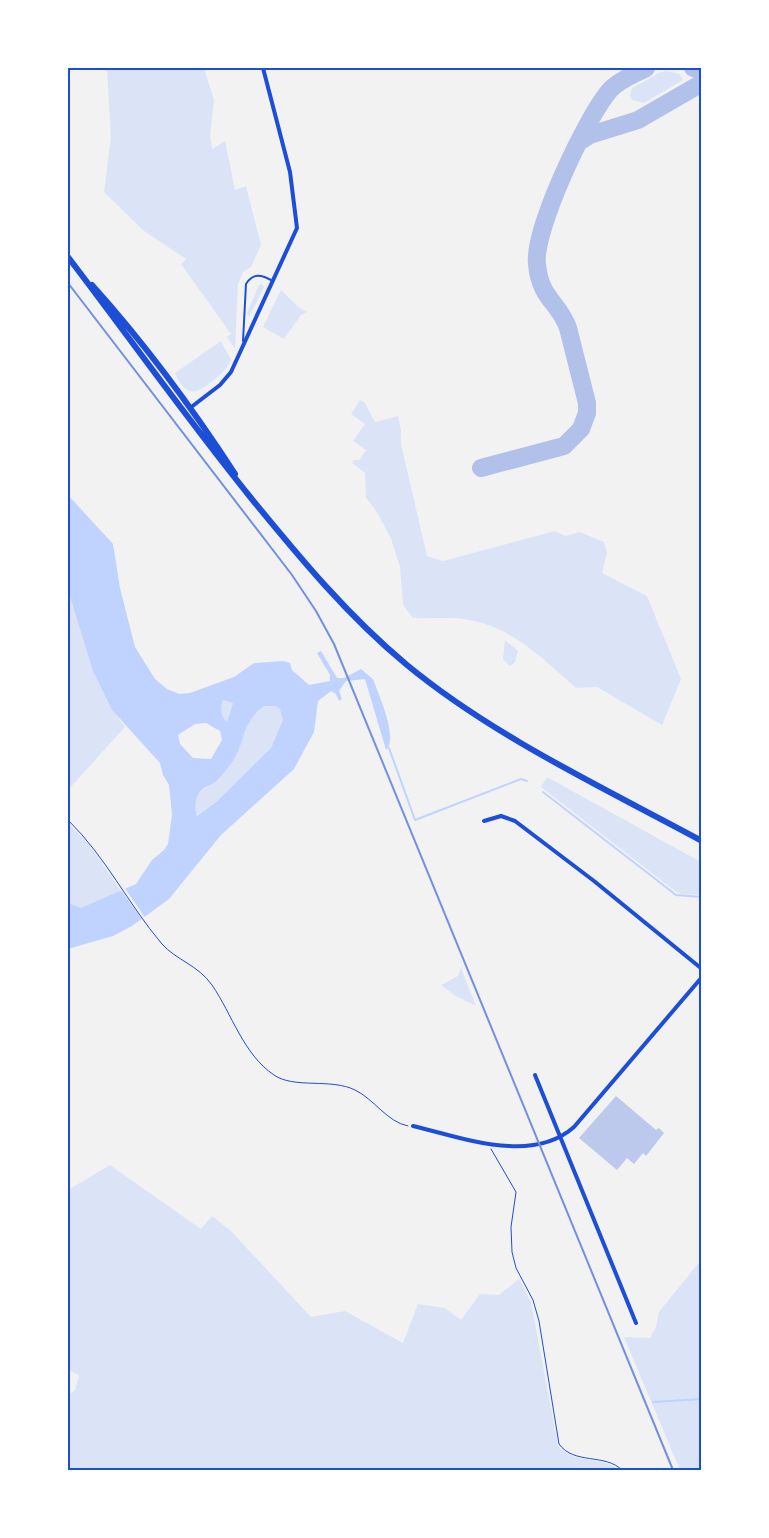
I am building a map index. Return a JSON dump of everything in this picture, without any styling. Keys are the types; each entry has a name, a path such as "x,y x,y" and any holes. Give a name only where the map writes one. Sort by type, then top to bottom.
{"main road":[{"path":"69,258 127,324 192,407 252,499"},
{"path":"69,258 184,413 286,543 334,596 384,645 430,683 504,732 702,841"}],"street":[{"path":"184,413 220,385 231,372 297,228 290,172 263,68"},
{"path":"484,821 502,816 515,822 594,881 702,970"},
{"path":"413,1126 512,1147 532,1147 560,1136 574,1127 702,976"},
{"path":"535,1075 636,1323"}],"lane":[{"path":"243,347 246,284 254,276 261,275 273,281"}],"path":[{"path":"68,820 88,840 160,941 196,968 211,983 250,1050 272,1074 289,1081 346,1086 372,1101 396,1122 413,1126"},
{"path":"487,1142 516,1192 511,1227 512,1252 516,1268 532,1300 539,1321 559,1444 568,1453 608,1462 622,1470"}],"shaded area":[{"path":"104,68 204,68 214,100 210,135 212,149 225,141 235,190 246,186 261,245 251,267 243,272 238,284 235,349 227,337 231,334 181,264 186,259 144,231 104,192 111,137 107,71"},
{"path":"666,71 680,74 683,80 644,103 632,100 630,95 632,88"},
{"path":"262,284 264,287 249,317 247,313 259,285"},
{"path":"281,290 297,306 307,312 301,315 284,339 263,327"},
{"path":"221,341 231,360 227,367 204,387 193,391 185,389 175,373"},
{"path":"360,400 365,403 375,422 398,416 401,444 427,556 443,561 555,531 566,536 580,532 604,542 607,553 602,573 647,596 681,679 662,725 597,687 576,688 541,657 503,631 474,621 444,618 413,618 403,605 400,567 391,539 377,512 366,498 365,473 352,463 354,460 359,460 366,450 353,441 365,424 351,414"},
{"path":"68,590 104,694 125,727 68,790"},
{"path":"505,640 518,651 515,662 510,666 503,659"},
{"path":"223,700 233,703 227,722 222,712"},
{"path":"264,706 276,706 281,709 284,720 271,748 216,802 196,816 195,804 199,794 216,780 244,735 253,715"},
{"path":"547,777 701,862 701,895 681,894 675,891 541,787"},
{"path":"69,824 88,843 121,891 81,909 68,903"},
{"path":"461,968 476,1006 454,995 441,985 458,976"},
{"path":"110,1165 201,1229 212,1216 231,1231 311,1317 345,1311 403,1343 418,1304 445,1308 461,1320 480,1294 499,1295 519,1279 531,1302 558,1446 572,1456 612,1465 619,1470 68,1470 68,1396 75,1390 79,1375 68,1370 68,1190"},
{"path":"701,1260 701,1470 680,1470 624,1337 650,1338 656,1327 659,1312"}],"water":[{"path":"68,495 113,544 120,588 135,647 155,679 167,689 179,694 190,693 234,677 254,663 283,661 290,663 292,670 309,685 330,681 330,675 317,653 321,651 337,678 344,678 361,669 373,679 383,705 390,736 386,750 365,679 346,681 339,691 342,699 339,701 336,694 331,691 318,701 314,732 294,769 221,835 169,899 132,926 113,936 68,949 68,903 81,908 136,884 152,860 168,844 172,815 169,785 163,775 160,763 112,710 93,671 68,590","holes":["223,700 233,703 227,722 223,718","264,706 276,706 280,709 283,720 271,748 216,802 197,816 197,797 204,788 213,784 230,765 239,750 247,727 256,713","206,723 220,731 222,740 211,759 193,758 180,744 178,735 195,724"]}],"pier":[{"path":"124,887 146,919 143,921 120,889"}],"building":[{"path":"616,1096 656,1130 659,1128 664,1133 646,1156 643,1153 634,1164 627,1158 617,1170 579,1138"}],"waterway":[{"path":"389,748 415,820 521,779 527,781"},
{"path":"543,792 676,895 702,897"},
{"path":"653,1402 702,1399"},
{"path":"701,1470 702,1465"}],"taxiway":[{"path":"481,468 564,446 581,429 587,413 587,403 568,328 560,312 546,293 539,276 537,264 538,248 552,201 588,123 614,86 646,68"},
{"path":"693,68 702,70"},
{"path":"579,142 590,135 638,120 702,83"}],"railway":[{"path":"68,283 292,575 316,611 334,644 673,1470"}]}
